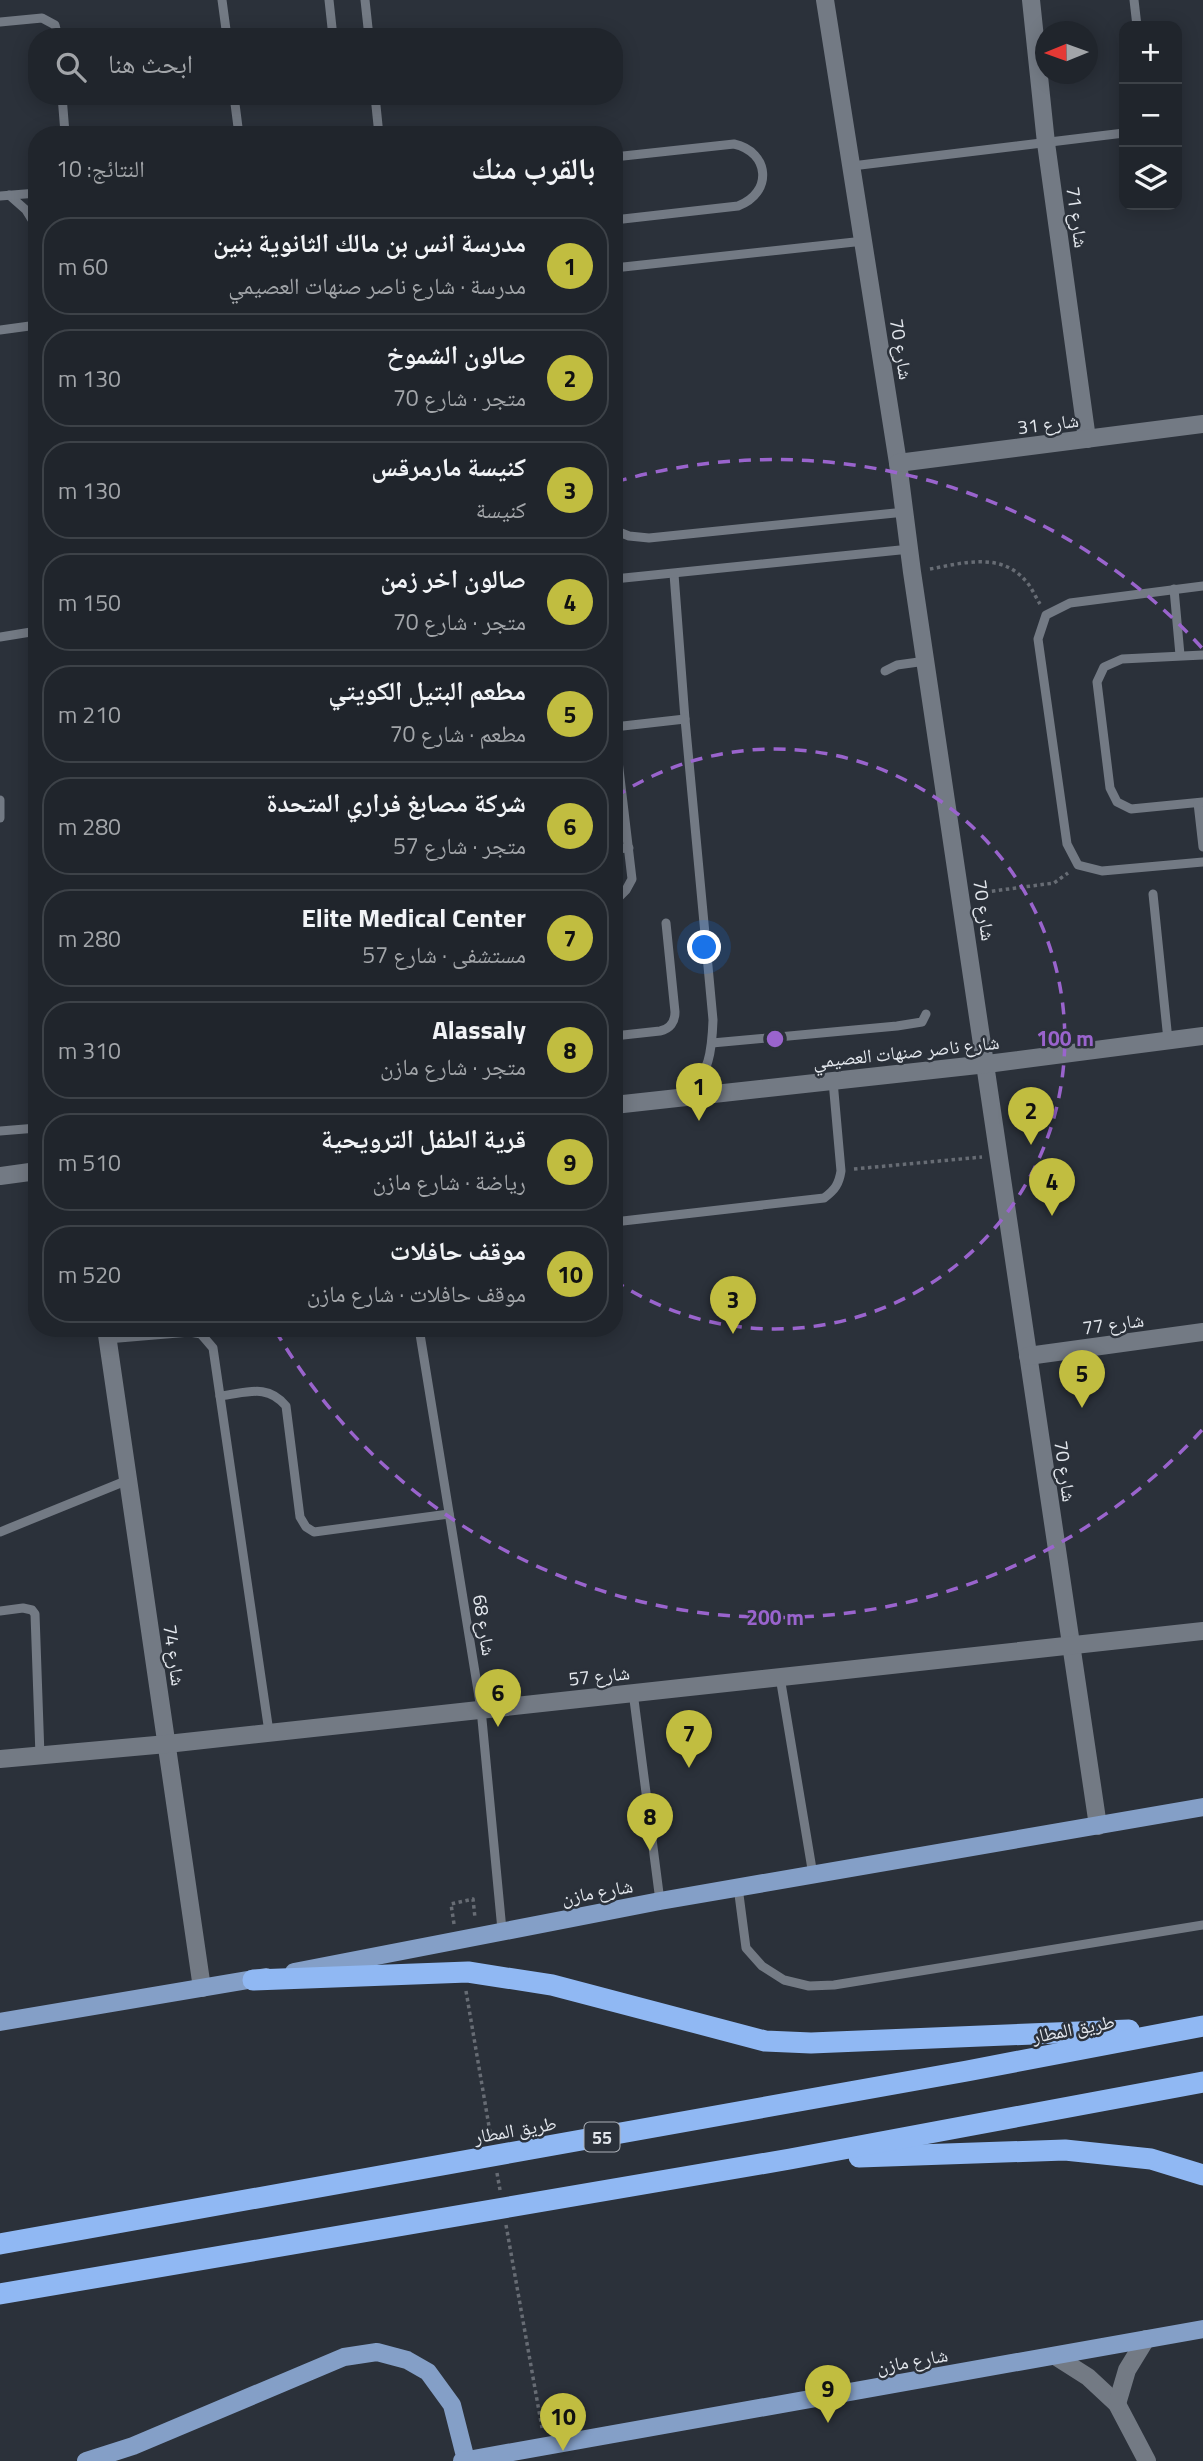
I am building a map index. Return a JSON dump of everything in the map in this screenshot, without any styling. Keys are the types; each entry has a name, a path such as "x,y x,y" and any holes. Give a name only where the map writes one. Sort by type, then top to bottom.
{"highway":[{"path":"253,1980 468,1972 552,1985 765,2041 811,2043 1202,2026"},
{"name":"طريق المطار","path":"0,2244 967,2071 1202,2026"},
{"path":"0,2294 790,2159 1203,2082"},
{"path":"790,2159 1065,2150 1151,2159 1203,2175"}],"main road":[{"name":"شارع مازن","path":"0,2022 253,1980 660,1901 1203,1807"},
{"name":"شارع مازن","path":"464,2461 1203,2329"},
{"path":"86,2461 133,2446 344,2357 377,2352 407,2360 428,2372 452,2405 464,2461"}],"street":[{"name":"شارع 70","path":"825,0 898,463 1098,1826"},
{"name":"شارع 71","path":"1031,0 1046,143 1087,439"},
{"name":"شارع 31","path":"898,463 1203,424"},
{"name":"شارع ناصر صنهات العصيمي","path":"623,1104 987,1064 1203,1036"},
{"path":"0,1176 28,1172"},
{"name":"شارع 77","path":"1028,1356 1203,1332"},
{"name":"شارع 74","path":"107,1337 202,1988"},
{"name":"شارع 57","path":"0,1759 167,1744 1203,1631"},
{"path":"1117,2404 1127,2370 1146,2339"},
{"path":"1055,2356 1088,2377 1117,2404 1147,2461"}],"lane":[{"path":"222,0 226,28"},
{"path":"329,0 331,28"},
{"path":"365,0 368,28"},
{"path":"1133,0 1136,21"},
{"path":"0,22 42,18 56,28"},
{"path":"63,105 64,126"},
{"path":"235,105 238,126"},
{"path":"376,105 378,126"},
{"path":"852,166 1119,134"},
{"path":"623,156 734,144 750,150 757,157 763,173 759,190 747,203 738,206 623,219"},
{"path":"4,196 28,194"},
{"path":"4,196 28,213"},
{"path":"623,267 864,241"},
{"path":"0,330 28,326"},
{"path":"623,534 649,538 905,512"},
{"path":"623,578 909,550"},
{"path":"673,1098 690,1089 706,1069 712,1043 713,1020 674,574"},
{"path":"1203,586 1070,603 1046,615 1038,639 1067,845 1079,865 1102,871 1203,862"},
{"path":"1174,589 1181,655"},
{"path":"0,637 28,632"},
{"path":"1203,655 1122,659 1104,667 1097,681 1110,788 1116,802 1131,809 1200,802 1203,847"},
{"path":"885,671 897,665 926,661"},
{"path":"623,726 685,719"},
{"path":"0,800 0,818"},
{"path":"623,811 632,879 623,893"},
{"path":"623,848 629,848"},
{"path":"1153,894 1168,1040"},
{"path":"623,1035 665,1030 673,1023 675,1012 666,923"},
{"path":"712,1043 897,1027 922,1022 926,1014"},
{"path":"623,1221 824,1198 839,1182 841,1171 833,1081"},
{"path":"0,1131 28,1129"},
{"path":"204,1337 213,1348 269,1732"},
{"name":"شارع 68","path":"420,1337 481,1709 502,1930"},
{"path":"220,1396 271,1392 286,1406 300,1517 306,1527 314,1532 449,1514"},
{"path":"0,1532 128,1480"},
{"path":"0,1612 23,1608 32,1610 35,1614 40,1756"},
{"path":"780,1676 813,1875"},
{"path":"634,1692 660,1901"},
{"path":"738,1887 746,1948 762,1966 784,1980 809,1986 848,1983 1203,1925"}],"path":[{"path":"912,572 978,561 1005,565 1025,580 1046,615"},
{"path":"961,895 1054,883 1079,865"},
{"path":"841,1171 1000,1155"},
{"path":"455,1931 451,1904 473,1899"},
{"path":"465,1985 493,2148"},
{"path":"495,2162 503,2203"},
{"path":"505,2216 543,2434"}],"place":[{"name":"مدرسة انس بن مالك الثانوية بنين","path":"699,1121"},
{"name":"صالون الشموخ","path":"1031,1145"},
{"name":"صالون اخر زمن","path":"1052,1216"},
{"name":"كنيسة مارمرقس","path":"733,1334"},
{"name":"مطعم البتيل الكويتي","path":"1082,1408"},
{"name":"شركة مصابغ فراري المتحدة","path":"498,1727"},
{"name":"Elite Medical Center","path":"689,1768"},
{"name":"Alassaly","path":"650,1851"},
{"name":"قرية الطفل الترويحية","path":"828,2423"},
{"name":"موقف حافلات","path":"563,2451"}]}
